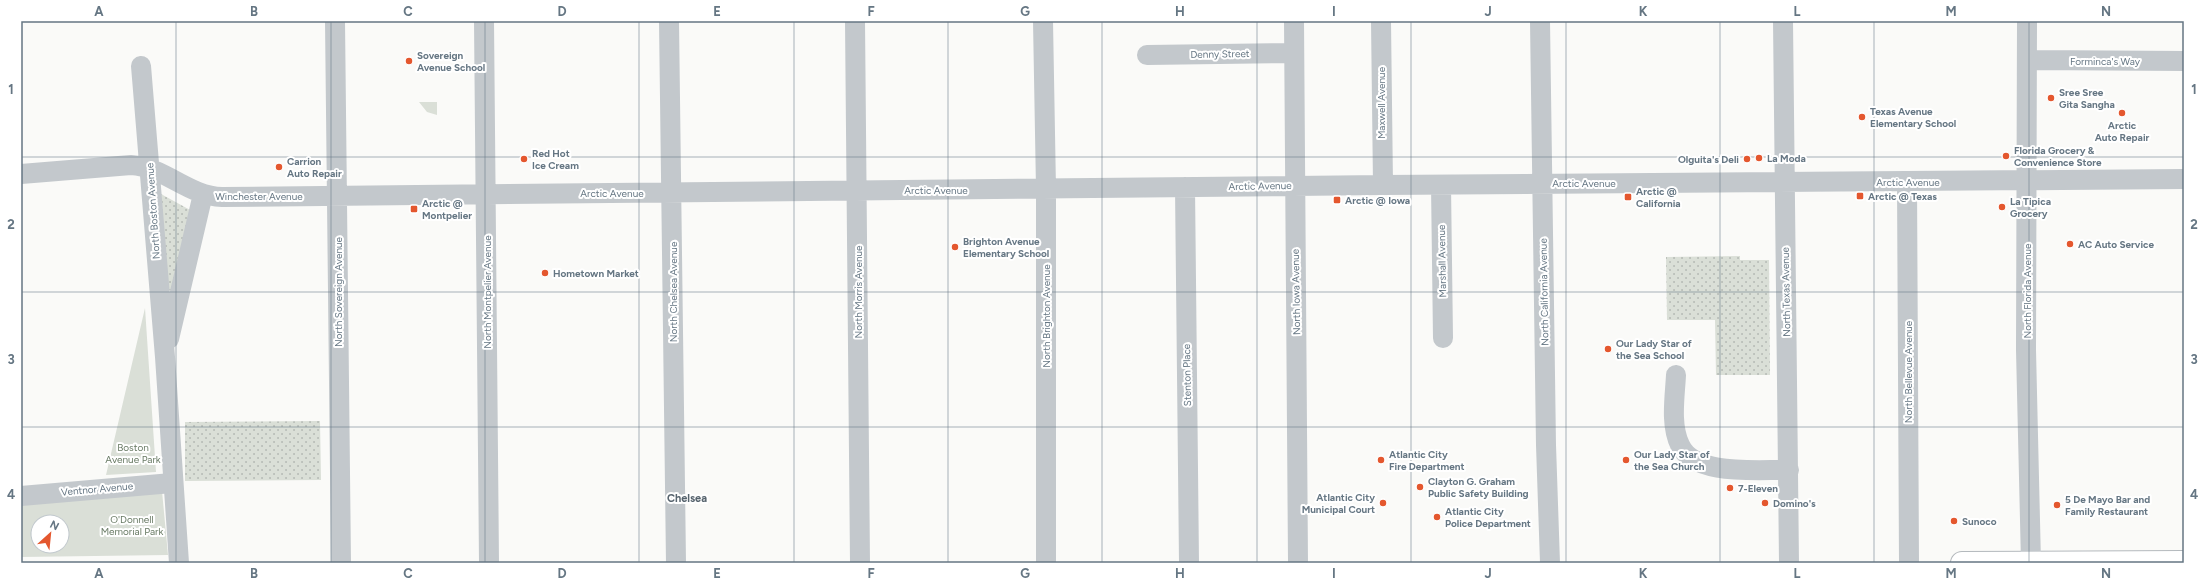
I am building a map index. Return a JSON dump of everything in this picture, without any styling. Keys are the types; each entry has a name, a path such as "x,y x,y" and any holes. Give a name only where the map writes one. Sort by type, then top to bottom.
{"highway":[{"path":"1962,563 2184,562"}],"street":[{"name":"North Sovereign Avenue","path":"335,21 341,563"},
{"name":"North Montpelier Avenue","path":"484,21 489,563"},
{"name":"North Chelsea Avenue","path":"669,21 676,563"},
{"name":"North Morris Avenue","path":"855,21 858,190 860,563"},
{"name":"North Brighton Avenue","path":"1043,21 1046,189 1046,563"},
{"name":"North Iowa Avenue","path":"1294,21 1298,563"},
{"name":"Maxwell Avenue","path":"1381,21 1382,185"},
{"name":"North California Avenue","path":"1540,21 1546,445 1550,563"},
{"name":"North Texas Avenue","path":"1783,21 1789,563"},
{"name":"North Florida Avenue","path":"2026,21 2026,350 2031,562"},
{"name":"Denny Street","path":"1147,55 1294,53"},
{"name":"Forminca's Way","path":"2027,60 2184,61"},
{"name":"North Boston Avenue","path":"141,66 165,357 178,563"},
{"name":"Winchester Avenue","path":"21,174 131,165 150,167 203,194 222,197 337,196"},
{"name":"Arctic Avenue","path":"337,196 1543,183 1907,182 2184,179"},
{"name":"North Bellevue Avenue","path":"1907,182 1909,563"},
{"name":"Marshall Avenue","path":"1441,185 1443,338"},
{"name":"Stenton Place","path":"1185,188 1189,563"},
{"name":"North Boston Avenue","path":"165,357 203,194"},
{"path":"1676,375 1676,434 1684,453 1706,466 1718,469 1789,470"},
{"name":"Ventnor Avenue","path":"21,496 172,483"}],"green space":[{"path":"419,102 437,102 437,115 427,112"},
{"path":"161,194 192,211 172,290 167,291"},
{"path":"1740,256 1740,260 1769,260 1770,375 1716,375 1715,320 1667,320 1666,257"},
{"name":"Boston Avenue Park","path":"145,308 156,472 106,475"},
{"path":"320,421 321,480 185,481 185,422"},
{"name":"O'Donnell Memorial Park","path":"162,491 168,555 21,557 21,505"}],"place":[{"name":"Sovereign Avenue School","path":"409,61"},
{"name":"Sree Sree Gita Sangha","path":"2051,98"},
{"name":"Arctic Auto Repair","path":"2122,113"},
{"name":"Texas Avenue Elementary School","path":"1862,117"},
{"name":"Florida Grocery & Convenience Store","path":"2006,156"},
{"name":"La Moda","path":"1759,158"},
{"name":"Red Hot Ice Cream","path":"524,159"},
{"name":"Olguita's Deli","path":"1747,159"},
{"name":"Carrion Auto Repair","path":"279,167"},
{"name":"Arctic @ Texas","path":"1860,196"},
{"name":"Arctic @ California","path":"1628,197"},
{"name":"Arctic @ Iowa","path":"1337,200"},
{"name":"La Tipica Grocery","path":"2002,207"},
{"name":"Arctic @ Montpelier","path":"414,209"},
{"name":"AC Auto Service","path":"2070,244"},
{"name":"Brighton Avenue Elementary School","path":"955,247"},
{"name":"Hometown Market","path":"545,273"},
{"name":"Our Lady Star of the Sea School","path":"1608,349"},
{"name":"Atlantic City Fire Department","path":"1381,460"},
{"name":"Our Lady Star of the Sea Church","path":"1626,460"},
{"name":"Clayton G. Graham Public Safety Building","path":"1420,487"},
{"name":"7-Eleven","path":"1730,488"},
{"name":"Atlantic City Municipal Court","path":"1383,503"},
{"name":"Domino's","path":"1765,503"},
{"name":"5 De Mayo Bar and Family Restaurant","path":"2057,505"},
{"name":"Atlantic City Police Department","path":"1437,517"},
{"name":"Sunoco","path":"1954,521"}],"district":[{"name":"Chelsea","path":"687,498"}]}
